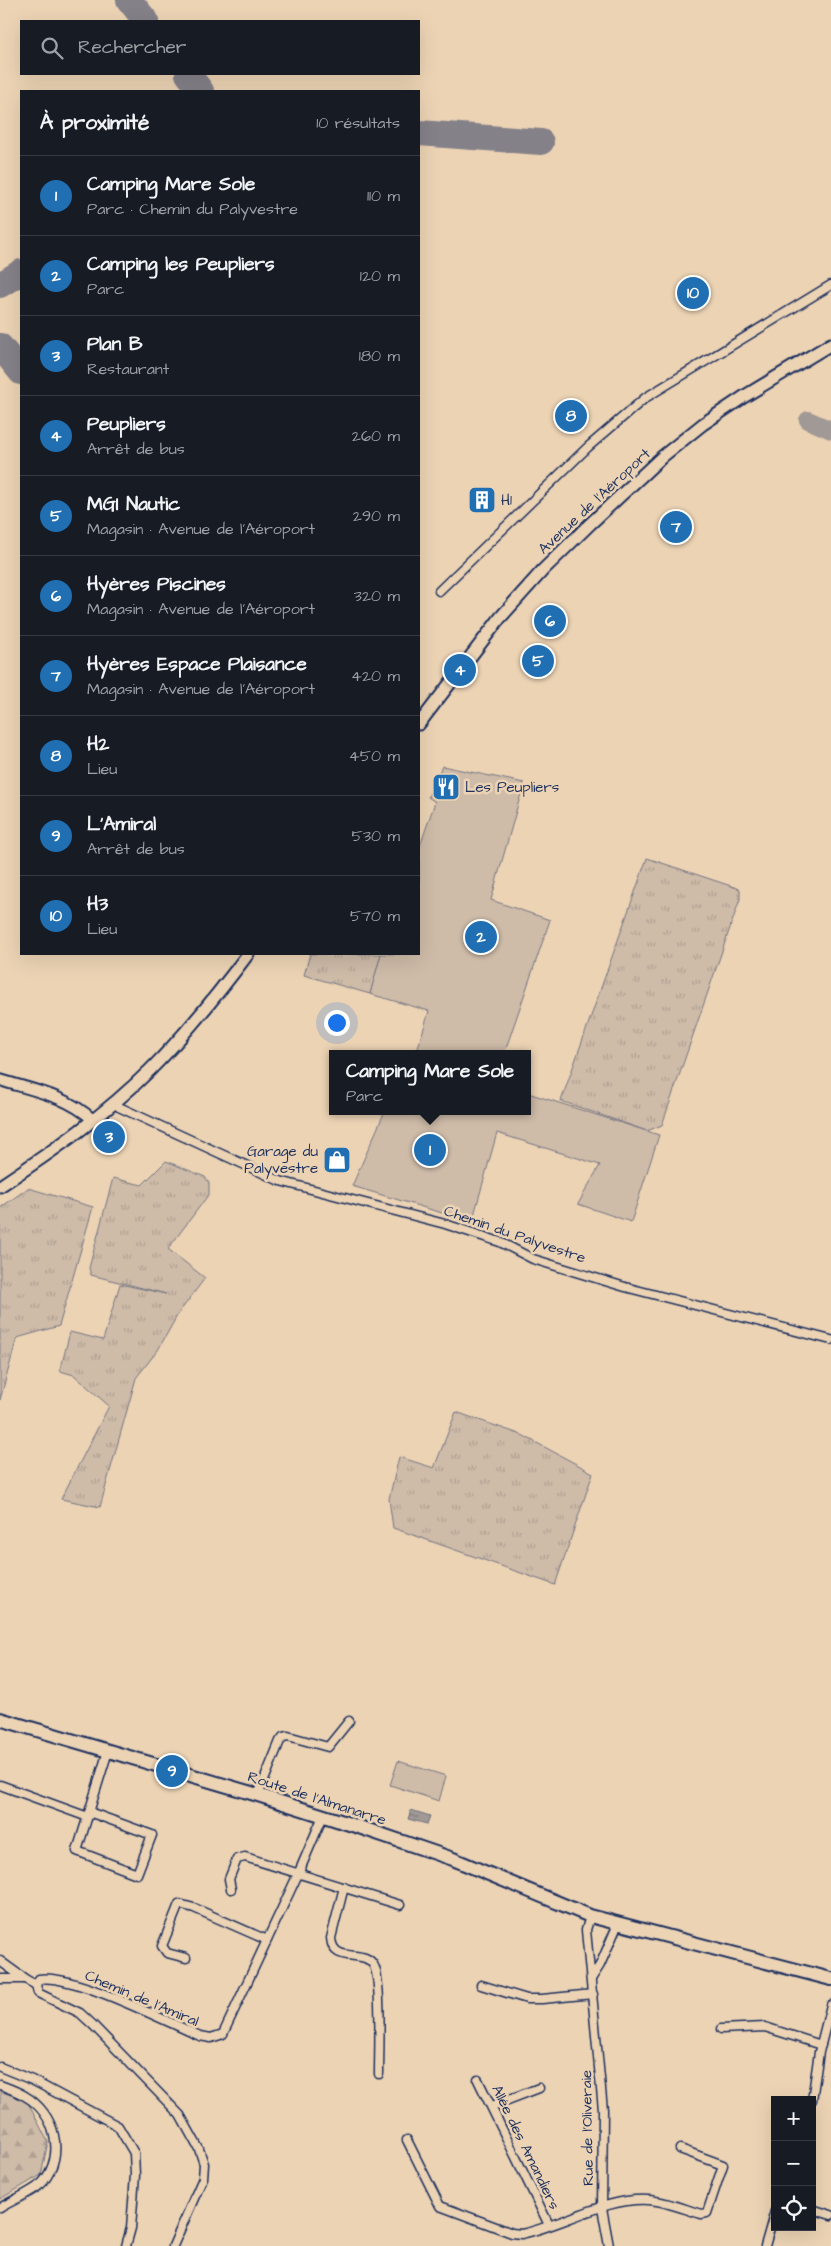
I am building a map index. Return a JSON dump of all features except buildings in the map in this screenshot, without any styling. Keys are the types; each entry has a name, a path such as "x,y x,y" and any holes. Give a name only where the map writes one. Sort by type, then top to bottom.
{"main road":[{"name":"Avenue de l'Aéroport","path":"420,723 500,618 543,570 663,456 703,424 745,396 831,344"},
{"path":"0,1186 69,1139 115,1102 175,1043 220,991 247,955"},
{"name":"Route de l'Almanarre","path":"0,1720 258,1795 453,1859 590,1916 831,1979"}],"street":[{"path":"439,591 588,447 645,398 831,285"},
{"path":"0,1080 70,1102 82,1109 93,1120"},
{"name":"Chemin du Palyvestre","path":"115,1102 119,1107 168,1131 280,1181 446,1224 500,1242 533,1259 625,1287 831,1340"},
{"path":"258,1795 283,1737 288,1736 328,1747 349,1720"},
{"path":"0,1785 88,1814 152,1835 137,1874 77,1851 88,1814 108,1751"},
{"name":"Chemin de l'Amiral","path":"36,1985 39,1979 49,1977 91,1989 200,2036 211,2038 223,2034 299,1872 323,1816"},
{"path":"231,1889 229,1879 236,1859 246,1857 400,1905"},
{"path":"344,1887 331,1938 331,1946 338,1953 367,1959 374,1966 377,1984 379,2074"},
{"path":"186,1958 167,1953 162,1946 179,1904 194,1908 267,1940"},
{"name":"Rue de l'Oliveraie","path":"590,1916 586,1930 603,2110 602,2208 609,2246"},
{"path":"592,1979 600,1966 618,1924"},
{"path":"0,1961 36,1985 38,1993 80,2013 180,2115 199,2149 204,2164 203,2178 173,2246"},
{"path":"0,1980 25,1979"},
{"path":"482,1985 527,1999 542,2000 593,1994"},
{"path":"813,2096 821,2045 831,2005"},
{"path":"721,2028 765,2028 821,2045"},
{"path":"0,2066 32,2080 118,2126 134,2153 135,2174 131,2228 126,2246"},
{"name":"Allée des Amandiers","path":"478,2080 549,2226"},
{"path":"0,2085 26,2096 48,2118 57,2140 52,2166 42,2183 0,2208"},
{"path":"492,2106 539,2088"},
{"path":"407,2140 440,2206 512,2233 531,2232 632,2200 659,2201 701,2214 707,2213 723,2165 680,2149"},
{"path":"816,2209 831,2215"},
{"path":"765,2246 771,2225"}],"green space":[{"path":"442,766 524,783 491,900 550,920 505,1050 417,1050 429,1011 370,994 381,955 420,955 420,846 435,802 428,797"},
{"path":"647,858 740,889 740,899 662,1125 647,1131 561,1101"},
{"path":"310,955 381,955 370,994 304,975"},
{"path":"531,1094 659,1135 631,1222 578,1204 600,1165 497,1133 472,1222 352,1186 383,1115 531,1115"},
{"path":"166,1161 205,1177 209,1183 209,1194 168,1249 205,1278 178,1314 158,1350 136,1378 100,1507 61,1499 109,1406 74,1375 60,1371 70,1332 103,1340 120,1284 166,1294 91,1275 89,1268 113,1178 142,1185"},
{"path":"28,1188 93,1207 59,1326 17,1338 0,1400 0,1208"},
{"path":"456,1412 522,1435 593,1473 555,1585 393,1528 389,1499 399,1457 434,1468"},
{"path":"398,1761 446,1776 439,1801 390,1785"},
{"path":"0,2091 27,2101 48,2142 41,2175 0,2199"}],"water":[{"path":"411,1810 430,1816 427,1824 408,1819"}],"waterway":[{"path":"808,420 831,430"}],"taxiway":[{"path":"129,0 145,20"},
{"path":"189,75 200,90"},
{"path":"420,133 541,142"},
{"path":"0,285 20,273"},
{"path":"0,346 20,371"}],"place":[{"name":"H3","path":"693,293"},
{"name":"H2","path":"571,416"},
{"name":"H1","path":"482,500"},
{"name":"Hyères Espace Plaisance","path":"676,527"},
{"name":"Hyères Piscines","path":"550,621"},
{"name":"MGI Nautic","path":"538,661"},
{"name":"Peupliers","path":"460,670"},
{"name":"Les Peupliers","path":"446,787"},
{"name":"Camping les Peupliers","path":"481,937"},
{"name":"Plan B","path":"109,1137"},
{"name":"Camping Mare Sole","path":"430,1150"},
{"name":"Garage du Palyvestre","path":"337,1160"},
{"name":"L'Amiral","path":"172,1771"}]}
